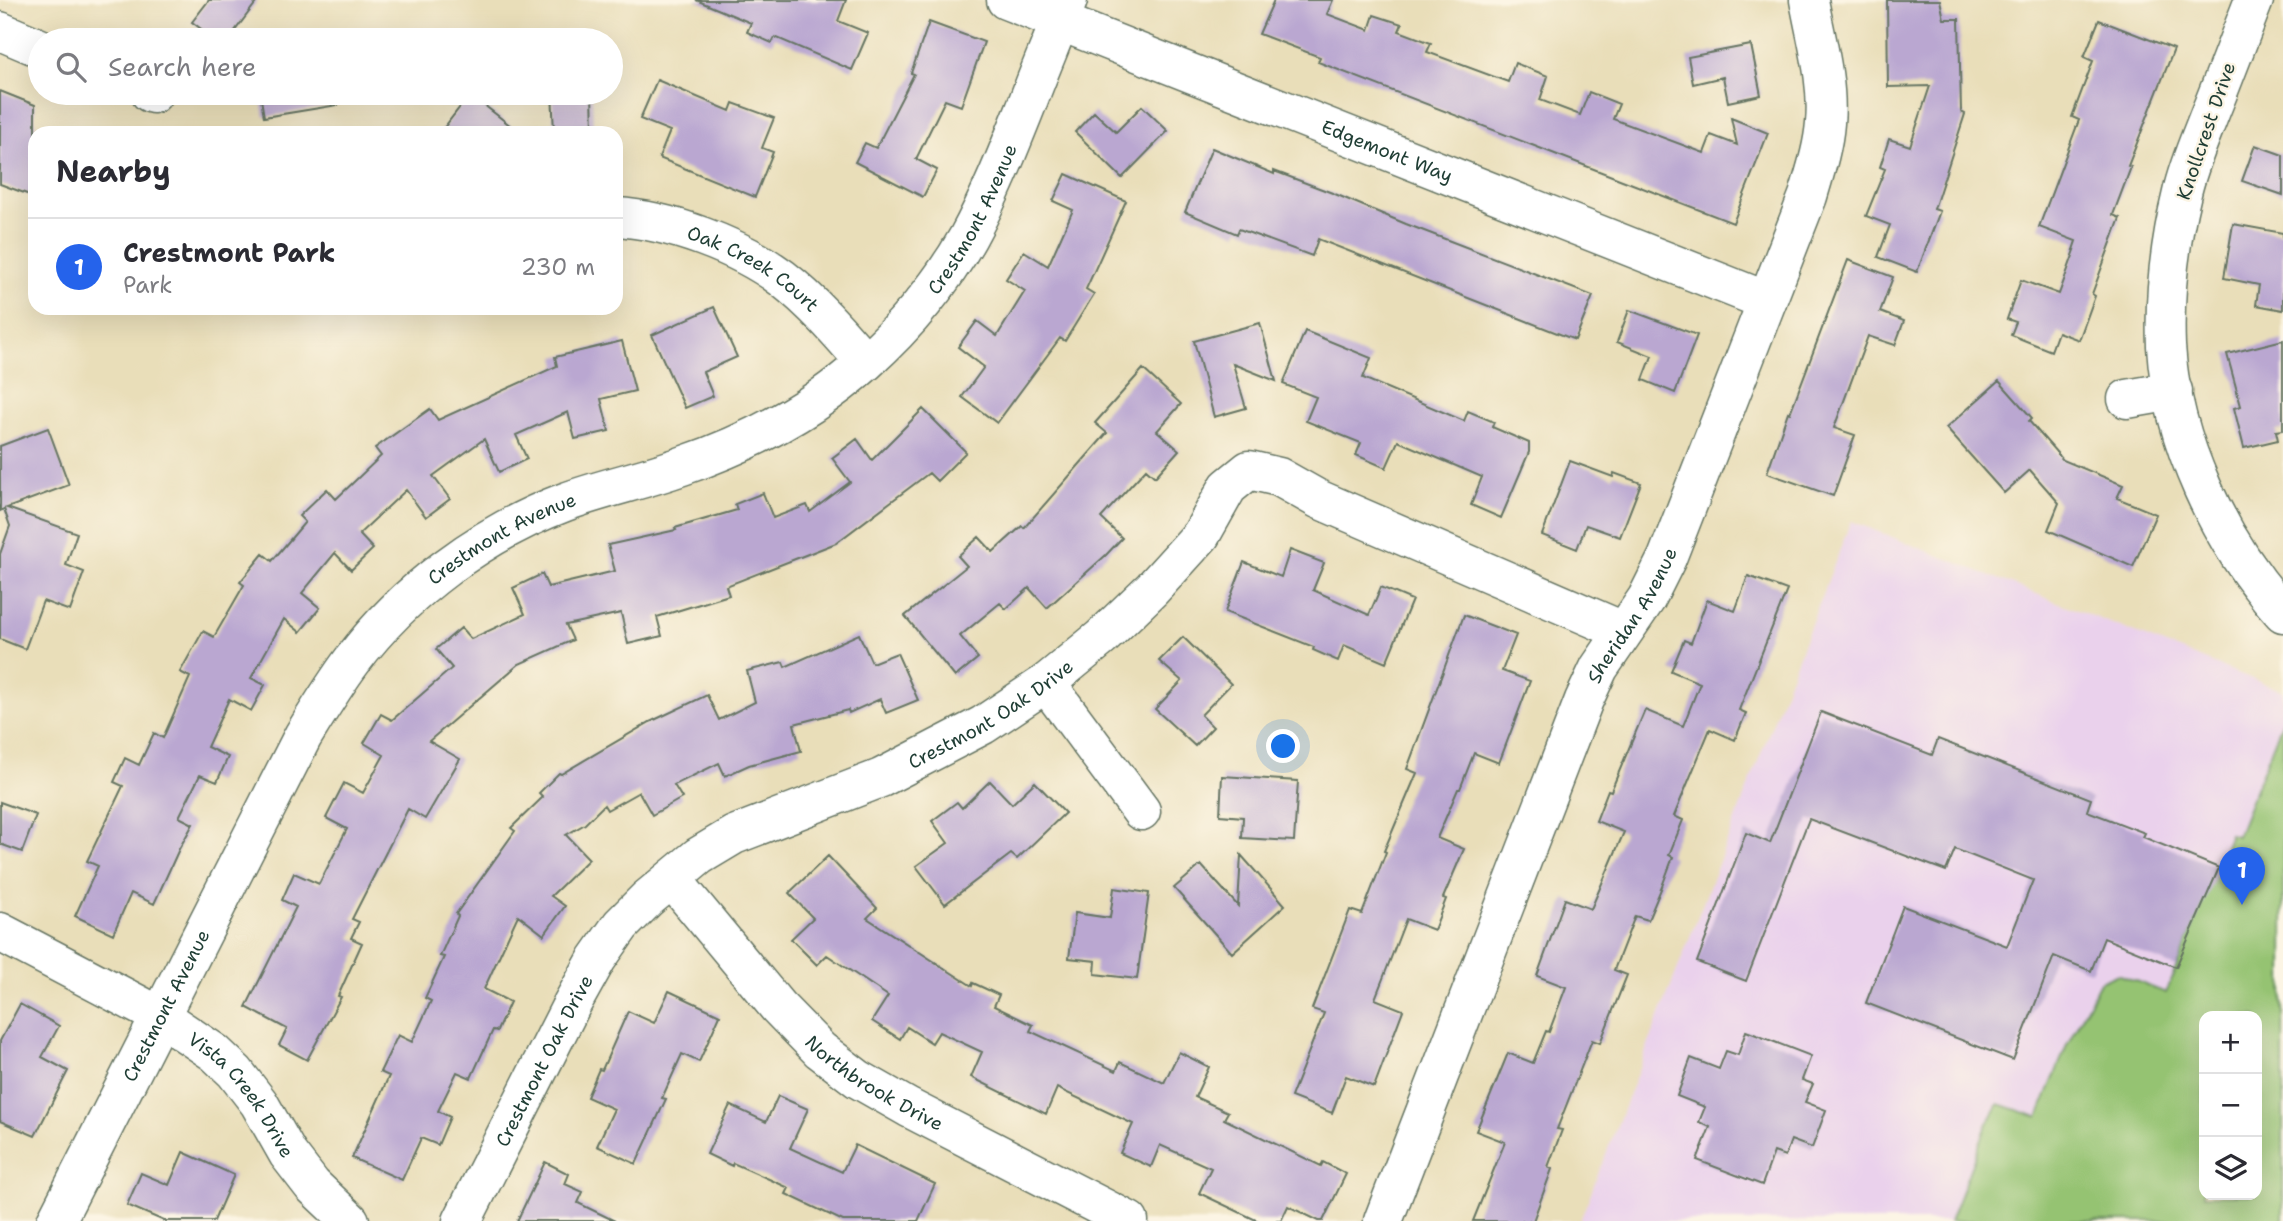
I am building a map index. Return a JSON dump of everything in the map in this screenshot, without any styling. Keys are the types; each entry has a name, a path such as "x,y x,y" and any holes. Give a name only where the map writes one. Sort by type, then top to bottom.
{"street":[{"name":"Edgemont Way","path":"1006,0 1064,11 1767,301"},
{"name":"Sheridan Avenue","path":"1382,1221 1584,700 1600,668 1647,598 1667,558 1808,196 1826,121 1824,86 1809,0"},
{"name":"Knollcrest Drive","path":"2254,0 2182,191 2172,237 2166,346 2181,430 2200,485 2234,546 2283,613"},
{"name":"Crestmont Avenue","path":"56,1221 279,781 322,704 354,659 386,622 421,589 458,559 521,522 562,503 680,467 760,435 796,414 865,362 928,295 967,238 1012,142 1064,11"},
{"path":"0,31 28,43"},
{"name":"Oak Creek Court","path":"623,218 653,222 690,233 760,263 808,301 865,362"},
{"path":"2127,400 2174,391"},
{"name":"Crestmont Oak Drive","path":"462,1221 572,1004 597,959 621,925 699,856 734,835 881,778 983,725 1046,683 1101,638 1152,589 1201,535 1228,487 1249,470 1279,477 1318,499 1623,631"},
{"path":"1046,683 1141,811"},
{"name":"Northbrook Drive","path":"672,879 778,1007 820,1050 858,1079 1129,1221"},
{"name":"Vista Creek Drive","path":"0,932 191,1035 235,1072 259,1104 288,1154 312,1185 350,1221"}],"shaded area":[{"path":"1851,521 2283,691 2283,720 2237,837 2230,834 2166,993 2118,974 2100,982 2067,1045 2038,1118 1999,1104 1987,1125 1950,1221 1580,1221"}],"green space":[{"path":"2283,720 2283,1221 1950,1221 1987,1125 1999,1104 2038,1117 2067,1045 2100,982 2118,974 2166,993 2230,834 2237,836"}],"building":[{"path":"209,0 258,0 237,28 200,28 192,22"},
{"path":"696,0 846,0 838,21 868,33 852,70 775,37 772,43 747,32 751,23"},
{"path":"1274,0 1333,0 1327,14 1369,30 1374,15 1402,24 1399,31 1431,43 1427,52 1508,82 1515,63 1548,76 1540,100 1580,115 1589,92 1619,104 1613,119 1704,153 1711,135 1737,145 1731,118 1768,133 1733,223 1318,62 1320,57 1259,34"},
{"path":"1887,0 1940,0 1944,19 1959,19 1961,112 1965,114 1934,209 1940,211 1917,272 1878,257 1890,225 1866,216 1885,169 1880,167 1889,139 1910,146 1930,86 1888,87"},
{"path":"2099,20 2174,49 2128,166 2131,167 2113,215 2120,218 2092,294 2095,296 2079,340 2058,332 2051,351 2011,335 2016,322 2007,319 2021,280 2059,294 2075,250 2076,241 2039,227 2079,120 2072,117 2093,61 2084,57"},
{"path":"929,22 984,42 961,106 945,100 916,159 937,170 923,197 855,162 865,143 876,148 914,74 911,73"},
{"path":"1751,45 1761,95 1728,102 1723,77 1693,84 1688,57"},
{"path":"657,80 730,111 733,103 774,118 762,148 773,152 755,197 659,158 670,131 640,119"},
{"path":"0,91 28,102 28,105 35,105 35,126 28,126 28,194 0,184"},
{"path":"262,105 338,105 264,117"},
{"path":"462,105 484,105 511,126 445,126"},
{"path":"553,105 592,105 593,126 554,126"},
{"path":"1142,106 1168,131 1122,178 1075,132 1094,112 1116,132"},
{"path":"2255,145 2283,155 2283,195 2242,181"},
{"path":"1212,148 1593,296 1575,340 1318,239 1312,256 1239,229 1237,234 1185,212"},
{"path":"1066,174 1126,201 1086,289 1094,294 1065,341 1060,338 997,423 962,397 984,367 958,347 977,321 997,336 1025,291 1006,279 1024,251 1048,266 1073,210 1053,201"},
{"path":"2233,224 2283,233 2283,310 2256,305 2259,285 2224,278"},
{"path":"1848,260 1893,277 1880,312 1904,321 1895,345 1868,336 1834,428 1855,435 1833,496 1767,473"},
{"path":"714,307 737,357 703,372 713,396 685,408 652,335"},
{"path":"1629,310 1697,335 1675,393 1643,380 1652,356 1617,342"},
{"path":"1260,323 1276,381 1233,364 1246,408 1214,417 1194,341"},
{"path":"1305,331 1371,358 1363,378 1464,421 1468,411 1494,422 1492,427 1529,443 1529,452 1501,518 1471,505 1482,477 1398,441 1386,468 1356,455 1361,443 1306,421 1316,397 1283,384"},
{"path":"2283,340 2283,430 2276,431 2278,440 2244,448 2234,408 2241,406 2227,354"},
{"path":"622,341 635,391 601,399 609,431 575,439 568,412 516,435 527,459 499,472 484,439 433,476 450,499 426,517 406,490 359,534 373,549 351,570 335,553 302,593 320,608 300,632 284,619 251,678 265,685 251,711 229,699 207,747 228,757 217,782 200,775 179,817 193,824 154,904 131,893 113,934 75,916 98,866 87,861 123,786 114,782 125,758 139,765 154,733 163,738 190,677 180,672 203,631 214,637 244,585 240,582 263,554 272,561 305,522 299,516 327,489 336,499 381,456 375,448 430,409 438,420 557,366 555,357"},
{"path":"1143,369 1181,404 1157,431 1179,450 1155,477 1146,469 1101,518 1122,538 1047,608 1029,588 1006,609 1000,603 960,636 978,658 955,677 905,616 967,566 958,556 979,537 993,552 1022,526 1024,528 1107,433 1095,423"},
{"path":"1999,381 2032,418 2029,421 2063,460 2123,485 2117,498 2156,514 2133,567 2048,530 2059,503 2030,470 2004,493 1946,428"},
{"path":"923,409 966,452 937,481 929,473 836,543 726,586 729,595 657,617 662,636 628,644 621,613 566,625 573,640 519,664 429,741 460,759 425,819 408,809 352,919 359,922 351,938 362,943 338,996 341,997 307,1060 279,1045 287,1029 246,1007 296,907 282,900 294,873 319,884 347,829 326,818 344,783 363,793 384,755 364,743 381,714 392,720 452,668 436,649 461,628 471,639 525,614 513,588 542,574 548,587 615,571 608,545 676,530 675,528 737,510 735,504 763,493 773,518 807,505 810,512 850,482 832,458 857,439 872,460"},
{"path":"48,428 69,485 7,508 77,533 66,565 84,572 70,611 43,601 25,649 0,639 0,554 10,526 4,509 0,511 0,446"},
{"path":"1570,461 1613,477 1614,473 1641,483 1620,537 1586,525 1577,549 1542,535"},
{"path":"1290,550 1324,563 1313,590 1369,615 1381,587 1412,600 1386,663 1344,645 1338,661 1313,650 1314,647 1225,612 1244,562 1281,577"},
{"path":"1748,576 1787,590 1739,710 1746,713 1735,740 1710,729 1674,816 1683,820 1669,855 1673,857 1661,889 1648,920 1635,916 1614,970 1627,975 1600,1043 1592,1040 1557,1129 1562,1130 1548,1167 1552,1169 1533,1221 1473,1221 1505,1142 1476,1131 1508,1053 1533,1063 1546,1031 1549,1032 1566,987 1537,976 1565,899 1591,909 1624,832 1596,821 1608,790 1611,791 1645,710 1683,726 1700,683 1671,671 1684,640 1691,643 1707,600 1735,611"},
{"path":"1464,615 1516,635 1502,671 1530,681 1499,763 1474,753 1437,838 1464,849 1443,898 1446,899 1434,930 1406,919 1375,999 1403,1010 1374,1087 1346,1076 1332,1113 1291,1097 1324,1013 1312,1009 1350,910 1362,914 1386,852 1384,851 1417,773 1407,769"},
{"path":"859,634 872,663 897,653 918,700 886,713 880,699 849,713 848,710 794,724 801,751 749,765 725,776 719,763 674,785 682,798 652,815 639,792 607,810 604,805 585,824 566,835 589,859 551,896 565,906 544,935 518,915 484,989 510,1002 497,1031 493,1030 471,1078 457,1072 438,1111 450,1117 438,1145 421,1138 402,1180 352,1158 389,1076 380,1072 398,1035 412,1042 431,1001 425,998 444,957 440,956 458,916 456,914 515,831 511,828 543,797 539,793 559,773 650,722 707,695 719,720 755,702 747,671 783,662 785,667"},
{"path":"1183,637 1231,684 1201,715 1213,727 1195,746 1155,709 1182,681 1159,661"},
{"path":"1821,712 1932,755 1938,739 2091,799 2087,811 2145,833 2143,837 2219,868 2176,967 2104,938 2091,971 2054,956 2013,1060 1866,1003 1903,906 2007,946 2033,880 1955,849 1946,871 1809,819 1746,981 1697,962 1746,833 1770,843"},
{"path":"1222,776 1298,781 1294,841 1242,838 1243,817 1220,815"},
{"path":"990,781 1012,804 1035,782 1065,813 1017,859 1011,854 945,904 916,866 948,843 932,821 957,802 962,808"},
{"path":"0,802 36,815 22,852 0,844"},
{"path":"1241,855 1285,905 1232,953 1174,888 1201,865 1238,906"},
{"path":"828,856 877,908 867,918 972,986 973,983 999,995 994,1006 1033,1025 1030,1031 1116,1071 1120,1062 1164,1083 1179,1052 1209,1067 1195,1097 1228,1112 1224,1119 1321,1166 1323,1162 1346,1174 1323,1221 1288,1206 1281,1221 1258,1221 1199,1193 1211,1168 1160,1145 1151,1167 1120,1153 1133,1124 1057,1088 1046,1114 971,1077 982,1052 939,1032 932,1043 907,1027 900,1039 872,1021 888,996 827,955 817,965 791,939 813,918 789,893"},
{"path":"1114,888 1149,893 1137,979 1095,974 1096,961 1069,958 1075,913 1110,918"},
{"path":"669,991 720,1015 699,1062 682,1054 662,1098 666,1099 636,1164 597,1146 614,1109 587,1097 628,1011 654,1023"},
{"path":"20,1004 59,1026 42,1057 68,1071 35,1136 0,1121 0,1041"},
{"path":"1746,1031 1811,1056 1802,1080 1813,1084 1805,1102 1826,1110 1812,1148 1791,1140 1785,1156 1774,1152 1762,1185 1697,1160 1710,1127 1699,1122 1705,1107 1677,1096 1691,1058 1719,1069 1726,1051 1738,1055"},
{"path":"778,1096 808,1109 790,1148 842,1172 855,1145 935,1184 918,1221 843,1221 786,1194 789,1188 707,1154 730,1105 766,1122"},
{"path":"183,1152 234,1175 214,1221 164,1221 127,1205 141,1173 169,1185"},
{"path":"545,1162 569,1174 565,1184 583,1192 578,1203 615,1221 517,1221"}],"place":[{"name":"Crestmont Park","path":"2242,905"}]}
